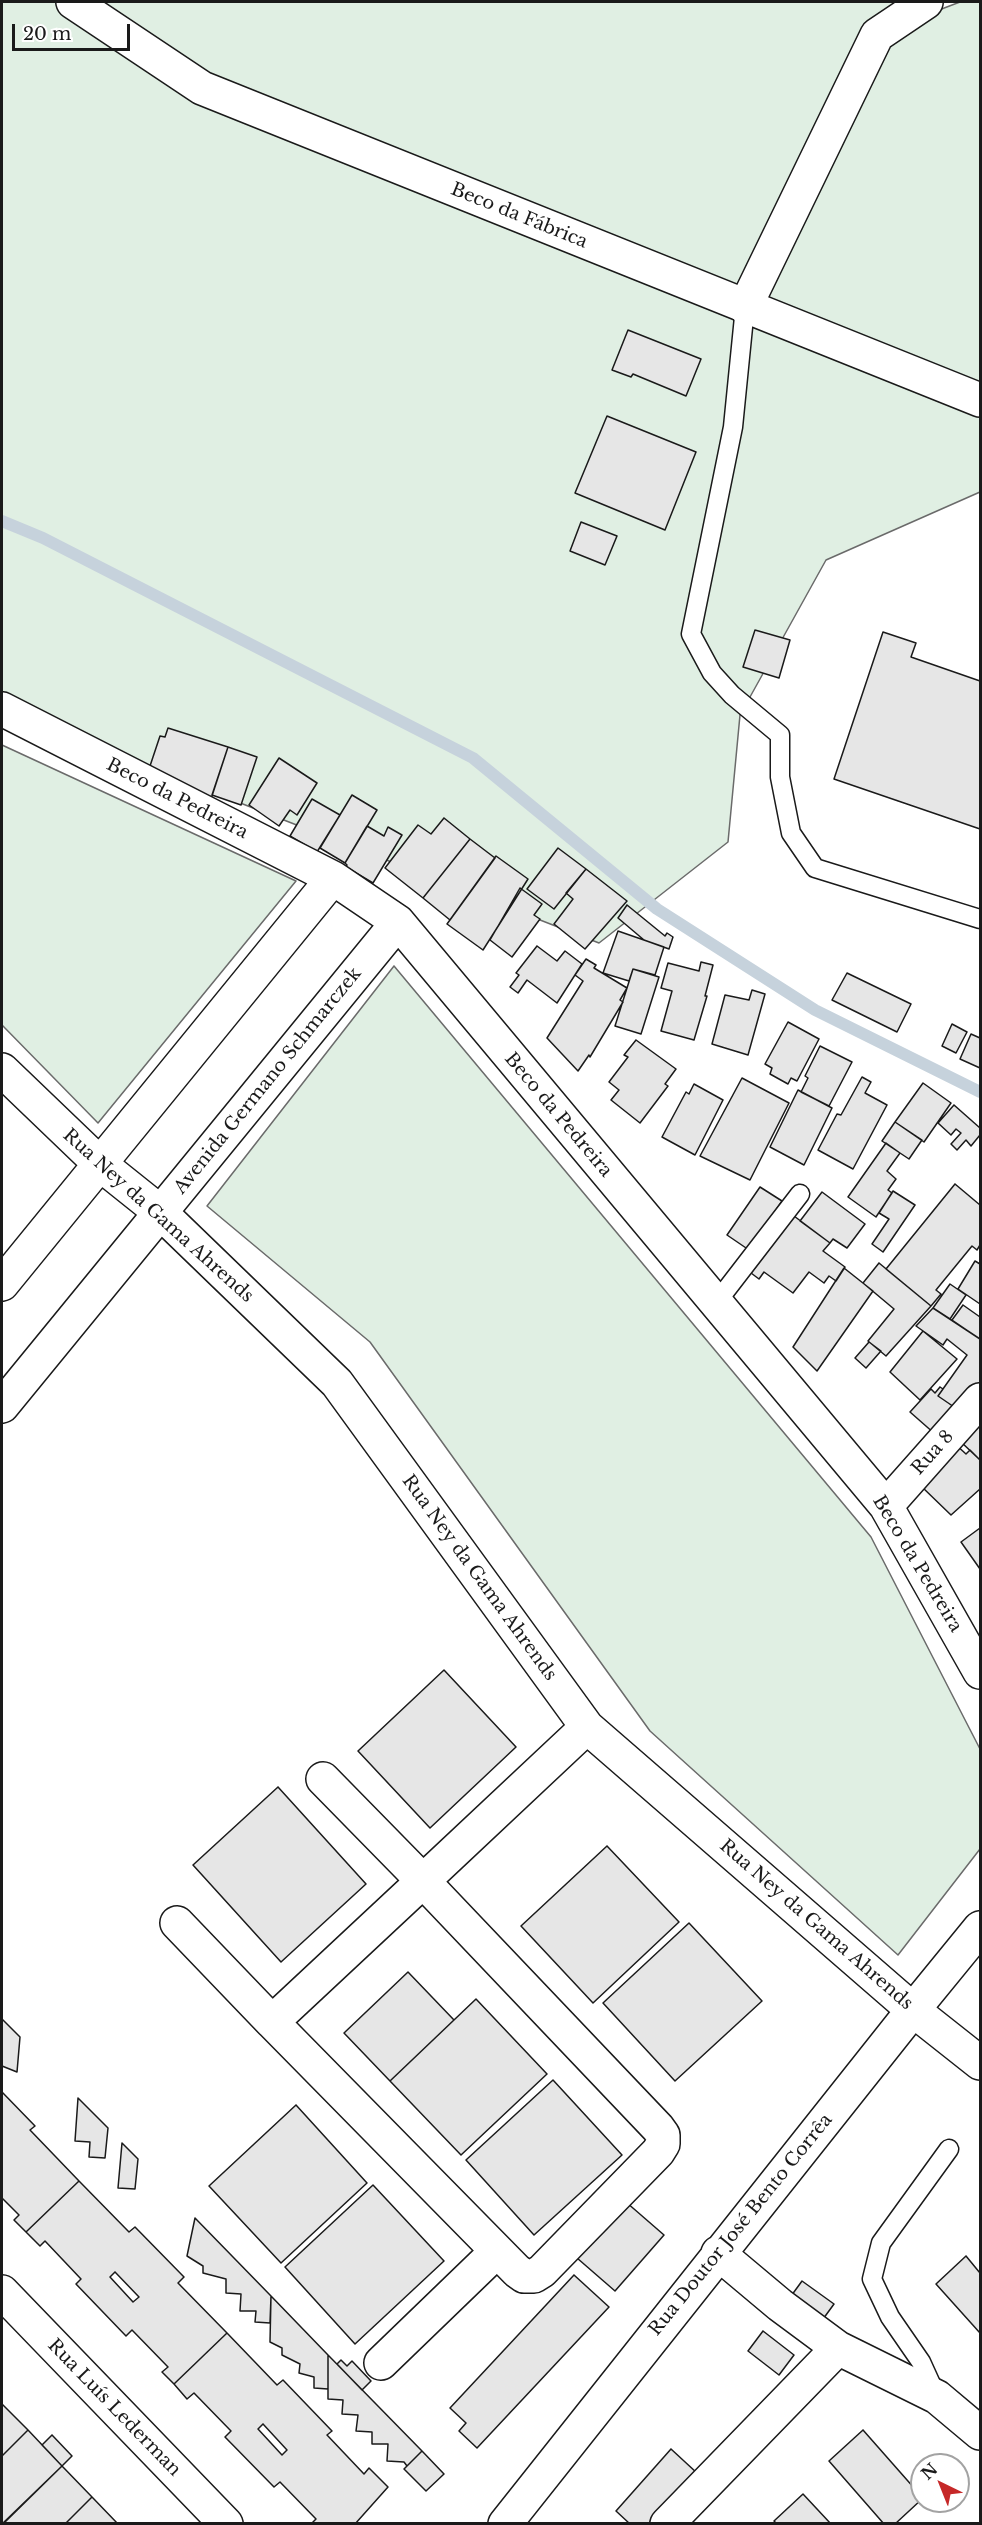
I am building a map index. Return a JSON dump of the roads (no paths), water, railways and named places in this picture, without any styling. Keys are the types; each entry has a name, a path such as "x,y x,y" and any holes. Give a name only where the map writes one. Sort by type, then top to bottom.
{"street":[{"name":"Beco da Fábrica","path":"74,2 202,88 981,400"},
{"path":"745,307 877,34 926,2"},
{"name":"Beco da Pedreira","path":"2,709 333,878 398,922 886,1506 981,1672"},
{"path":"2,1284 333,878"},
{"name":"Avenida Germano Schmarczek","path":"2,1406 398,922"},
{"name":"Rua Ney da Gama Ahrends","path":"2,1070 100,1164 160,1212 337,1383 588,1727 913,2010 981,2063"},
{"name":"Rua 8","path":"886,1506 981,1400"},
{"path":"272,2022 588,1727"},
{"path":"177,1923 497,2251 524,2276 534,2276 542,2271 658,2152 663,2144 663,2135 423,1881 323,1779"},
{"name":"Rua Doutor José Bento Corrêa","path":"505,2523 718,2253 981,1928"},
{"path":"381,2363 497,2251"},
{"path":"718,2253 780,2305 838,2348 937,2397 981,2433"},
{"name":"Rua Luís Lederman","path":"2,2292 226,2523"},
{"path":"667,2523 838,2348"}],"lane":[{"path":"745,307 733,427 691,634 712,673 732,694 780,735 780,777 791,833 815,868 981,919"},
{"path":"716,1303 800,1194"},
{"path":"937,2397 921,2362 890,2317 872,2278 881,2243 949,2149"}],"waterway":[{"path":"2,521 43,538 473,758 657,909 815,1010 980,1092"}]}
